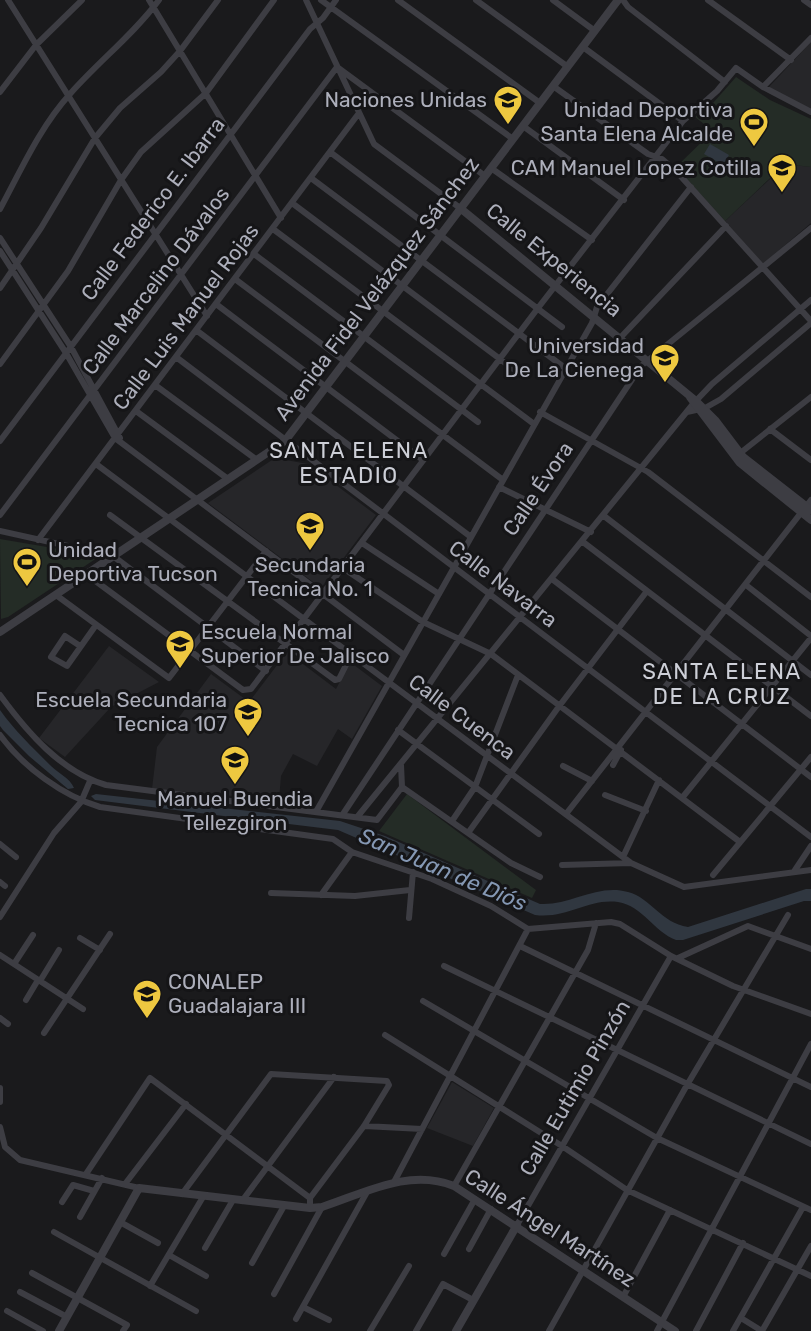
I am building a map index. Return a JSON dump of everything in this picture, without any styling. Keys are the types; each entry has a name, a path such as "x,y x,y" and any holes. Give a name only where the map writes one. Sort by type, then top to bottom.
{"street":[{"path":"8,0 207,315"},
{"path":"0,92 36,45 82,0"},
{"path":"149,0 281,218"},
{"path":"0,209 29,154 68,96 132,34 159,0"},
{"path":"0,288 18,264 95,138 120,108 161,72 180,51 218,0"},
{"path":"0,364 73,263 121,180 141,152 206,93 274,0"},
{"name":"Calle Experiencia","path":"306,0 374,144 460,208 648,360 696,404 740,454 808,507 811,520"},
{"path":"321,0 513,139"},
{"name":"Calle Federico E. Ibarra","path":"0,441 230,134 336,0"},
{"path":"398,0 540,103"},
{"path":"476,0 568,67"},
{"path":"553,0 595,31"},
{"name":"Avenida Fidel Velázquez Sánchez","path":"0,632 285,441 618,0"},
{"path":"623,0 628,8 725,82"},
{"path":"708,0 791,60"},
{"path":"804,0 811,5"},
{"path":"763,87 811,38"},
{"path":"583,47 683,121"},
{"path":"337,67 485,176"},
{"name":"Calle Marcelino Dávalos","path":"0,514 337,67"},
{"path":"86,574 243,690 251,689 518,334 683,121 725,82 736,68 763,87 811,112"},
{"path":"553,86 648,154 676,171 811,322 721,399 696,404"},
{"name":"Calle Luis Manuel Rojas","path":"38,540 359,113"},
{"path":"523,126 624,200"},
{"path":"330,152 562,327"},
{"path":"491,168 592,240"},
{"path":"310,178 565,368"},
{"path":"317,810 595,316 597,307 691,187"},
{"path":"292,203 520,374"},
{"path":"621,337 726,226"},
{"name":"Calle Évora","path":"343,814 641,366 811,228"},
{"path":"273,229 534,424"},
{"path":"0,238 44,306 116,437 404,655"},
{"path":"0,251 39,312 68,350"},
{"path":"254,254 478,422"},
{"path":"235,279 503,480"},
{"path":"358,816 583,542 686,412 811,300"},
{"path":"216,304 423,460"},
{"path":"196,330 471,537"},
{"name":"Calle Navarra","path":"176,357 811,837"},
{"path":"155,385 257,460"},
{"path":"740,454 811,397"},
{"name":"Calle Experiencia","path":"696,404 740,463 808,507"},
{"path":"136,411 228,479"},
{"path":"540,412 641,469 811,597"},
{"path":"770,429 811,460"},
{"name":"Calle Cuenca","path":"96,464 632,863 684,887 795,870 811,870"},
{"path":"499,487 591,532"},
{"path":"566,814 620,749 808,507"},
{"path":"110,515 337,681 351,655"},
{"path":"604,516 811,675"},
{"path":"0,531 113,556 266,670"},
{"path":"583,542 811,716"},
{"path":"362,543 439,594"},
{"path":"56,595 169,678 266,551"},
{"path":"343,568 423,622 490,654 620,749 740,842"},
{"path":"552,579 617,631 811,777"},
{"path":"682,798 811,637 746,585"},
{"path":"468,833 560,705 647,591"},
{"path":"80,646 65,636 51,657 65,666 96,625"},
{"path":"452,821 475,787 518,675"},
{"path":"0,695 24,728 65,764 90,781 106,785 317,810 377,820 402,787 401,765"},
{"path":"398,730 539,834"},
{"path":"1,740 59,789 81,802 100,807 333,839 352,852 413,872 491,906 528,929 596,923 620,924 674,957 744,991 811,1014"},
{"path":"613,765 620,749"},
{"path":"713,875 811,757"},
{"path":"563,766 592,781"},
{"path":"623,857 659,780"},
{"path":"0,917 54,833 81,802 90,781"},
{"path":"402,787 511,863 540,877"},
{"path":"605,795 646,811"},
{"path":"0,844 16,857"},
{"path":"795,870 811,846"},
{"path":"321,895 352,852"},
{"path":"562,865 632,863"},
{"path":"409,918 413,872"},
{"path":"271,893 356,896 410,890"},
{"path":"549,1331 687,1085 788,915"},
{"path":"454,1186 593,940 596,923"},
{"path":"674,957 748,926 811,949"},
{"path":"394,1182 528,929"},
{"path":"44,1033 110,934"},
{"path":"14,964 33,935"},
{"path":"80,938 100,950"},
{"path":"520,946 811,1087"},
{"path":"26,1000 59,950"},
{"path":"0,955 82,1009"},
{"name":"Calle Eutimio Pinzón","path":"458,1330 642,1005 674,957"},
{"path":"444,966 811,1144"},
{"path":"423,1001 588,1100 657,1138 811,1210"},
{"path":"0,1018 8,1024"},
{"path":"385,1035 562,1146 627,1190 811,1276"},
{"path":"657,1331 741,1179 811,1044"},
{"path":"182,1194 271,1074 389,1082 364,1126 310,1198 310,1208"},
{"path":"243,1201 334,1077"},
{"path":"86,1174 150,1078 310,1198"},
{"path":"0,1088 0,1102"},
{"path":"125,1184 186,1104"},
{"path":"364,1126 422,1129"},
{"name":"Calle Ángel Martínez","path":"0,1127 5,1147 20,1160 139,1188 203,1197 310,1208 322,1207 394,1182 426,1179 454,1186 517,1225 675,1331"},
{"path":"80,1217 102,1178"},
{"path":"62,1202 73,1185 94,1191"},
{"path":"59,1331 139,1188"},
{"path":"296,1319 366,1192"},
{"path":"150,1286 203,1197"},
{"path":"444,1254 475,1199"},
{"path":"205,1248 233,1200"},
{"path":"252,1263 284,1206"},
{"path":"274,1294 322,1207"},
{"path":"733,1331 803,1207"},
{"path":"469,1249 491,1209"},
{"path":"623,1297 670,1210"},
{"path":"120,1222 158,1243"},
{"path":"54,1232 196,1311"},
{"path":"696,1331 743,1243"},
{"path":"741,1318 762,1331 811,1246"},
{"path":"169,1255 206,1276"},
{"path":"370,1331 409,1266"},
{"path":"32,1273 125,1328"},
{"path":"416,1331 443,1284 473,1300"},
{"path":"20,1292 67,1317"},
{"path":"303,1307 328,1320"},
{"path":"7,1311 43,1331"}],"shaded area":[{"path":"811,42 811,110 768,88"},
{"name":"Unidad Deportiva Santa Elena Alcalde","path":"736,77 770,100 811,119 811,167 785,164 725,221 676,167 713,131 695,117 713,103"},
{"name":"CAM Manuel Lopez Cotilla","path":"786,164 811,167 811,223 763,264 725,221"},
{"name":"Secundaria Tecnica No. 1","path":"275,458 308,464 376,515 321,588 208,503"},
{"name":"Unidad Deportiva Tucson","path":"0,539 100,556 8,617 1,619"},
{"path":"109,646 159,682 111,707 65,757 39,738"},
{"name":"Escuela Secundaria Tecnica 107","path":"287,652 336,689 350,662 382,686 352,739 338,729 317,766 293,754 281,776 279,800 152,789 157,747 211,674 249,702"},
{"path":"407,794 536,890 532,898 379,831"},
{"path":"452,1082 494,1108 473,1146 427,1128"}],"water":[{"path":"710,144 729,155 723,165 704,154"},
{"path":"0,710 24,739 70,781 74,788 68,789 3,730 0,726"},
{"name":"San Juan de Diós","path":"96,794 340,821 385,836 540,904 562,902 606,890 617,890 636,895 670,921 688,927 806,889 811,889 811,901 804,901 683,940 676,940 661,931 635,909 618,902 597,903 558,914 535,915 338,830 95,800 91,796"}],"place":[{"name":"Naciones Unidas","path":"508,126"},
{"name":"Unidad Deportiva Santa Elena Alcalde","path":"754,148"},
{"name":"CAM Manuel Lopez Cotilla","path":"782,194"},
{"name":"Universidad De La Cienega","path":"665,384"},
{"name":"Secundaria Tecnica No. 1","path":"310,552"},
{"name":"Unidad Deportiva Tucson","path":"27,588"},
{"name":"Escuela Normal Superior De Jalisco","path":"180,670"},
{"name":"Escuela Secundaria Tecnica 107","path":"248,738"},
{"name":"Manuel Buendia Tellezgiron","path":"235,786"},
{"name":"CONALEP Guadalajara III","path":"147,1020"}],"district":[{"name":"SANTA ELENA ESTADIO","path":"349,462"},
{"name":"SANTA ELENA DE LA CRUZ","path":"722,684"}]}
